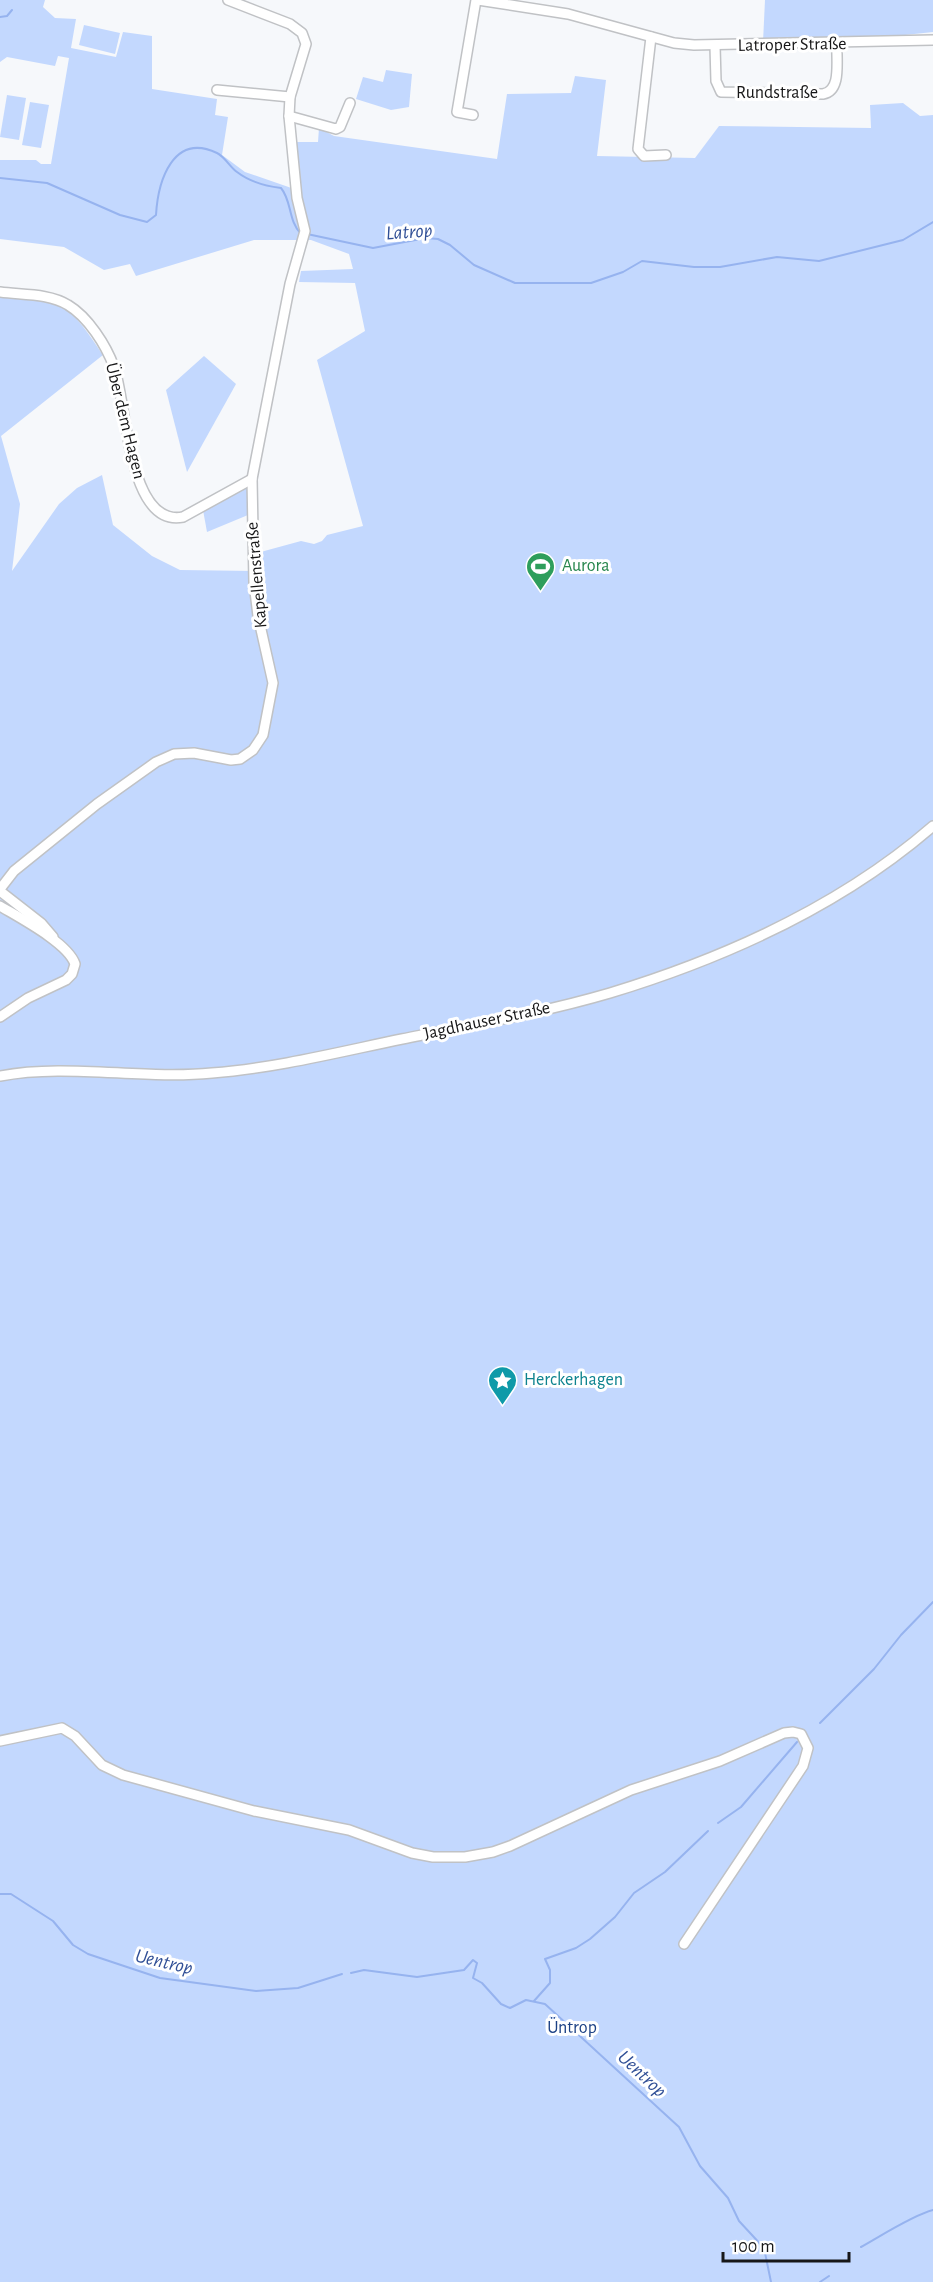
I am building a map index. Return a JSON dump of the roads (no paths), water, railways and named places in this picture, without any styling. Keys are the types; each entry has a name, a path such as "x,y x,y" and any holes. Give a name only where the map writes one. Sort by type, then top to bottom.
{"street":[{"name":"Kapellenstraße","path":"55,942 41,923 0,890 14,871 148,766 181,753 201,753 235,760 249,754 260,741 273,682 256,594 252,479 292,278 303,242 304,231 296,188 290,97 306,41 302,33 290,24 228,0"},
{"path":"473,115 457,111 477,0"},
{"name":"Latroper Straße","path":"477,0 578,16 674,43 715,46 933,40"},
{"path":"651,37 637,146 644,156 666,155"},
{"name":"Rundstraße","path":"715,46 716,81 721,92 823,94 829,93 835,86 837,44"},
{"path":"217,90 290,97"},
{"path":"290,116 336,129 340,127 350,103"},
{"name":"Über dem Hagen","path":"0,292 47,297 64,302 79,314 93,331 115,368 140,486 159,513 171,518 183,517 252,479"},
{"name":"Jagdhauser Straße","path":"0,1076 51,1070 142,1076 228,1072 450,1030 609,993 727,949 821,904 897,858 933,826"},
{"path":"0,906 55,942 73,957 75,964 72,974 0,1017"},
{"path":"0,1741 62,1728 70,1732 102,1765 123,1775 254,1811 349,1830 412,1853 433,1857 465,1857 494,1852 510,1846 631,1790 728,1758 784,1733 801,1734 808,1748 803,1766 684,1944"}],"waterway":[{"path":"0,17 7,16 12,10"},
{"name":"Latrop","path":"0,178 47,183 120,215 147,222 156,215 160,188 171,163 179,154 189,149 202,148 217,153 234,170 247,178 263,185 281,188 294,223 301,234"},
{"name":"Latrop","path":"307,234 373,248 426,238 438,239 450,245 474,265 515,283 591,283 623,272 642,261 694,267 720,267 777,257 819,261 903,240 933,222"},
{"path":"820,1723 874,1669 901,1635 933,1602"},
{"path":"718,1823 741,1807 797,1742"},
{"path":"534,2001 550,1983 550,1970 545,1959 576,1948 590,1939 615,1917 634,1893 665,1872 708,1831"},
{"name":"Uentrop","path":"0,1894 11,1894 53,1921 73,1945 88,1954 160,1978 256,1991 298,1988 342,1974"},
{"name":"Uentrop","path":"351,1973 364,1970 417,1977 464,1970 473,1960 477,1963 473,1978 482,1983 501,2004 510,2008 526,2000 545,2004 679,2127 700,2166 728,2198 739,2221 764,2248 771,2282"},
{"path":"861,2247 907,2221 933,2210"},
{"path":"820,2282 829,2276"}],"place":[{"name":"Aurora","path":"541,592"},
{"name":"Herckerhagen","path":"503,1406"}],"park label":[{"name":"Üntrop","path":"572,2028"}]}
